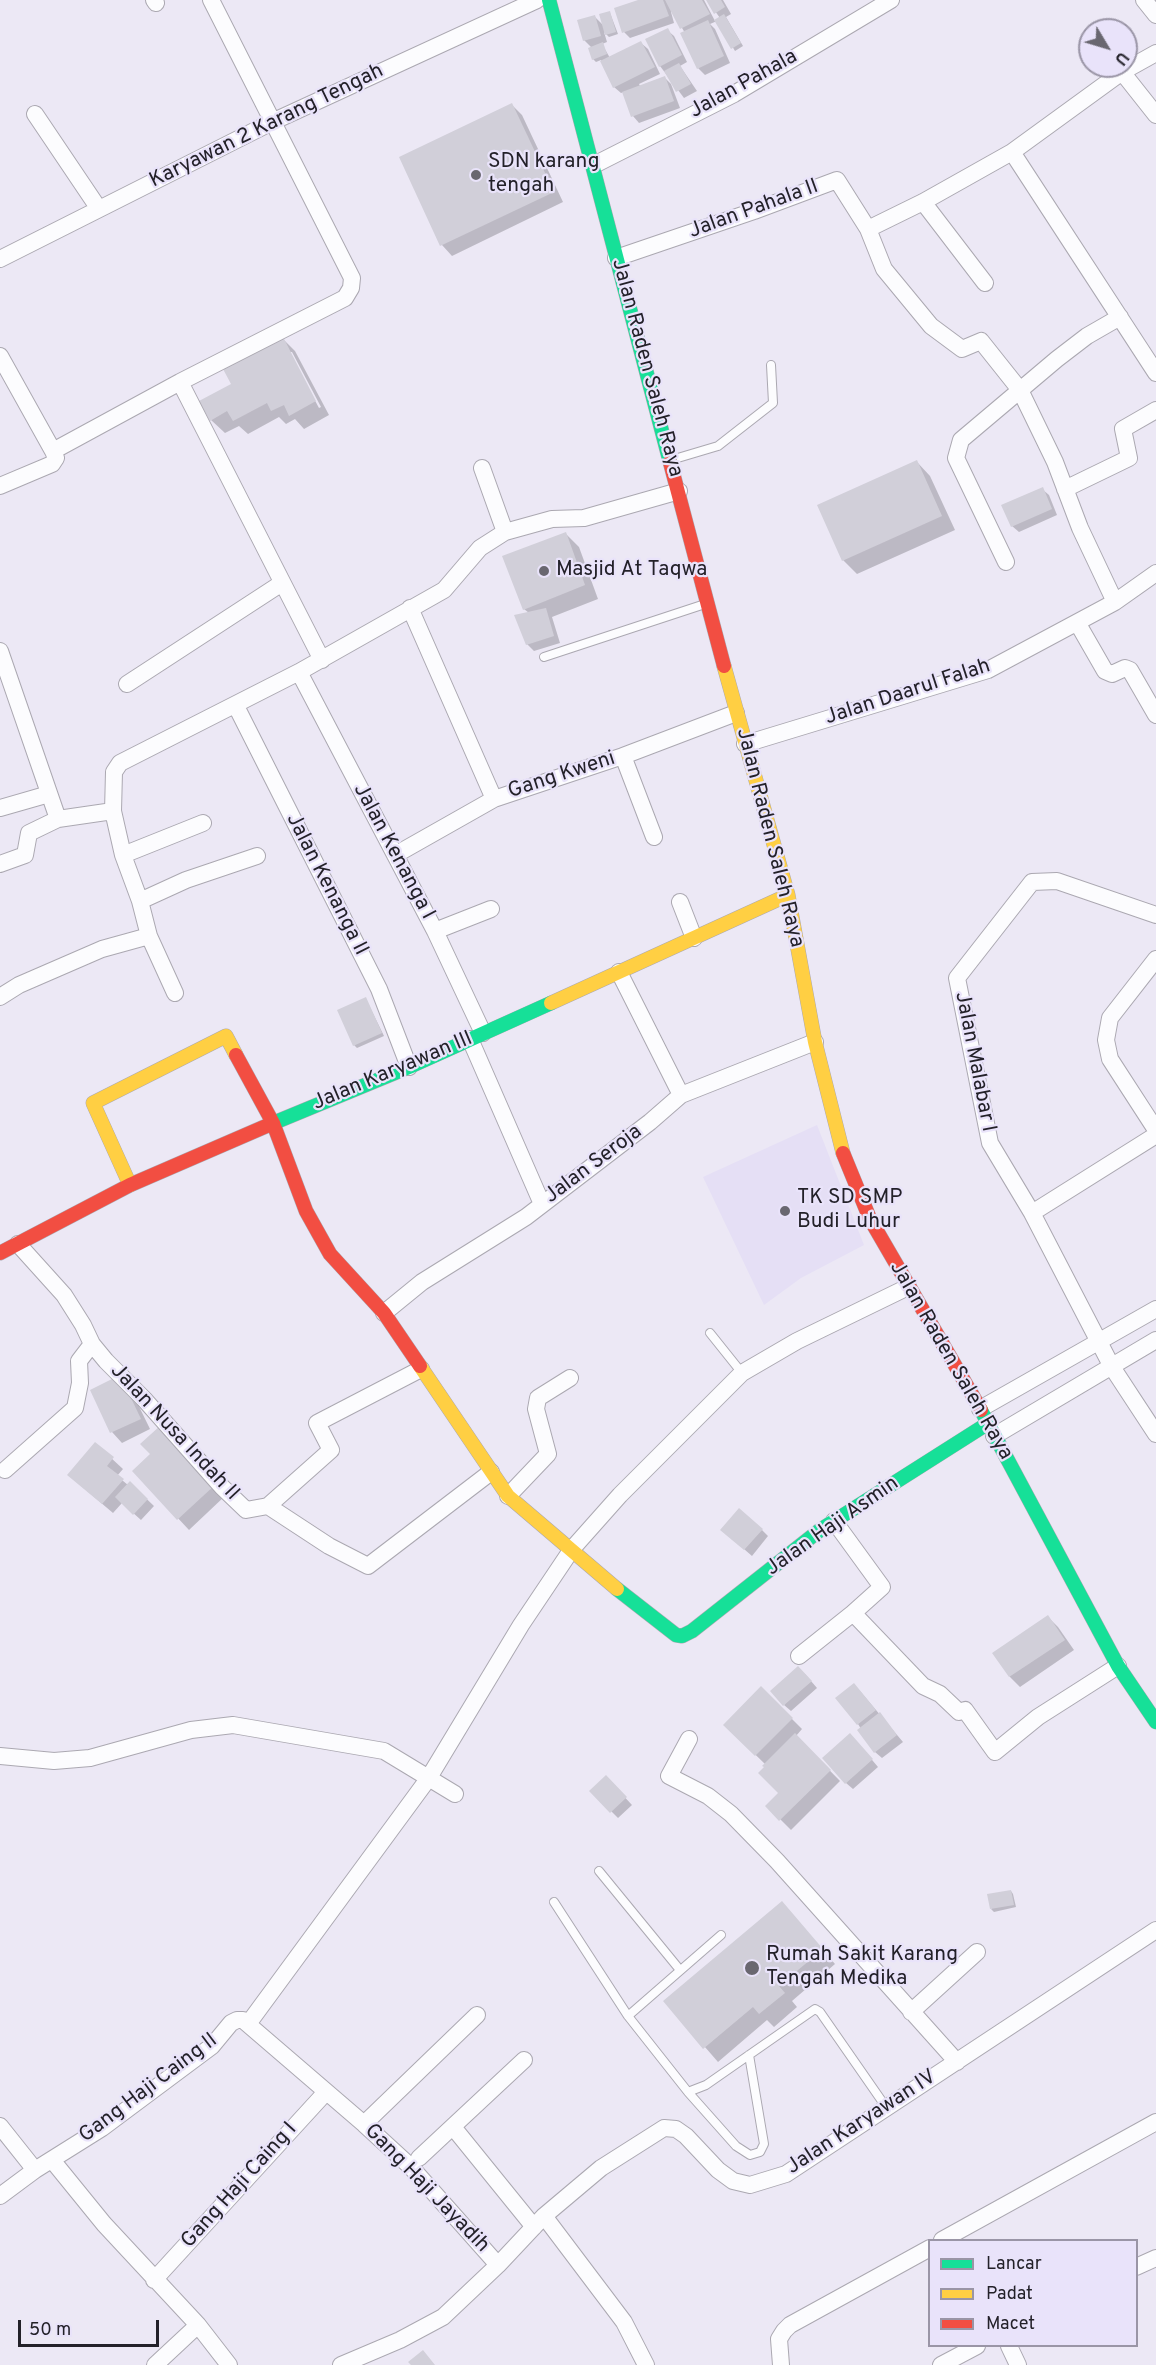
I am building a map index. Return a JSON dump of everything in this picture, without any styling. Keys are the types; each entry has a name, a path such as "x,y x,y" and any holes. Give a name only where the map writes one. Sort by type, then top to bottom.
{"street":[{"path":"53,451 180,382 345,298 351,288 352,278 211,0"},
{"name":"Karyawan 2 Karang Tengah","path":"0,259 272,122 537,0"},
{"name":"Jalan Raden Saleh Raya","path":"549,0 736,712 788,895 815,1042 846,1164 870,1219 987,1423 1118,1666 1156,1722"},
{"path":"1144,0 1156,15"},
{"name":"Jalan Pahala","path":"594,165 734,94 878,3"},
{"path":"1138,63 1156,53"},
{"path":"1114,78 1012,152 924,202 868,229 884,269 931,326 962,349 981,341 1020,390 1055,462 1080,528 1115,602"},
{"path":"1127,78 1156,115"},
{"path":"35,114 99,209"},
{"path":"1012,152 1156,373"},
{"name":"Jalan Pahala II","path":"616,258 837,180 868,229"},
{"path":"924,202 985,283"},
{"path":"1006,562 956,458 962,440 1088,336 1120,317"},
{"path":"0,486 52,464 56,458 1,361"},
{"path":"180,382 322,660"},
{"path":"1065,489 1129,458 1123,429 1156,411"},
{"path":"482,468 506,532"},
{"path":"175,993 149,936 140,901 123,855 113,811 114,771 120,763 236,706 444,590 480,548 506,532 552,519 584,518 679,491"},
{"name":"Jalan Daarul Falah","path":"745,744 988,670 1078,624 1115,602 1156,573"},
{"path":"127,684 282,583"},
{"path":"410,608 494,799"},
{"path":"1078,624 1105,671 1112,674 1125,668 1130,670 1156,716"},
{"path":"0,651 58,819"},
{"name":"Jalan Kenanga I","path":"299,672 435,931 542,1203"},
{"name":"Jalan Kenanga II","path":"236,706 379,989 409,1066"},
{"name":"Gang Kweni","path":"395,855 494,799 623,756 736,712"},
{"path":"623,756 654,837"},
{"path":"0,808 49,794"},
{"path":"0,864 25,855 29,833 58,819 113,811"},
{"path":"123,855 203,823"},
{"path":"140,901 186,880 257,856"},
{"name":"Jalan Malabar I","path":"1156,915 1057,881 1032,882 957,978 990,1143 1032,1213 1112,1367 1156,1434"},
{"name":"Jalan Karyawan III","path":"5,1248 130,1185 409,1066 788,895"},
{"path":"680,902 694,938"},
{"path":"435,931 491,909"},
{"path":"0,997 19,985 102,949 149,936"},
{"path":"1156,959 1110,1018 1106,1040 1110,1059 1156,1130"},
{"path":"619,972 681,1095"},
{"path":"130,1185 93,1103 225,1036 273,1123 306,1211 330,1254 384,1312 508,1497 572,1549"},
{"name":"Jalan Seroja","path":"384,1312 422,1282 526,1217 608,1156 681,1095 815,1042"},
{"path":"1032,1213 1156,1136"},
{"name":"Jalan Nusa Indah II","path":"5,1248 64,1295 84,1325 92,1344 222,1487 246,1510 268,1506 329,1546 365,1565 370,1565 491,1472"},
{"path":"326,2092 248,2024 428,1779 521,1625 572,1549 620,1496 742,1373 797,1341 908,1287"},
{"path":"987,1423 1098,1341 1156,1309"},
{"path":"987,1423 1112,1367 1156,1340"},
{"path":"5,1470 75,1408 79,1391 79,1361 92,1344"},
{"path":"268,1506 331,1450 317,1423 421,1369"},
{"path":"508,1497 548,1455 537,1409 538,1398 570,1378"},
{"name":"Jalan Haji Asmin","path":"572,1549 631,1601 671,1632 682,1636 692,1631 834,1521 987,1423"},
{"path":"799,1656 882,1587 834,1521"},
{"path":"853,1613 923,1686 940,1694 959,1712 965,1710 973,1718 995,1752 1038,1718 1118,1666"},
{"path":"0,1756 54,1761 90,1758 191,1730 233,1725 384,1751 455,1794"},
{"path":"689,1739 669,1776 708,1796 731,1814 777,1861 957,2062"},
{"name":"Jalan Karyawan IV","path":"341,2365 400,2340 443,2318 539,2222 602,2168 664,2128 676,2129 686,2136 718,2170 733,2181 750,2185 786,2174 1156,1930"},
{"path":"911,2012 977,1952"},
{"path":"364,2124 477,2015"},
{"name":"Gang Haji Caing II","path":"52,2160 102,2128 212,2046 231,2023 243,2020 248,2024"},
{"path":"419,2158 524,2060"},
{"name":"Gang Haji Jayadih","path":"326,2092 411,2167 498,2265"},
{"name":"Gang Haji Caing I","path":"154,2280 326,2092"},
{"path":"948,2239 1156,2122"},
{"path":"0,2126 35,2170"},
{"path":"453,2127 539,2222 624,2322 646,2365"},
{"path":"0,2196 52,2160 104,2224 198,2325 229,2365"},
{"path":"781,2365 779,2339 790,2325 928,2249"},
{"path":"1138,2267 1156,2258"},
{"path":"155,2365 198,2325"},
{"path":"941,2365 975,2347"},
{"path":"1009,2347 1018,2365"}],"lane":[{"path":"671,460 718,446 773,404 771,365"},
{"path":"544,657 708,603"},
{"path":"710,1333 742,1373"},
{"path":"600,1871 680,1970"},
{"path":"554,1902 628,2016 688,2092 736,2146 750,2155 760,2152 764,2144 749,2055"},
{"path":"628,2016 722,1935"},
{"path":"688,2092 706,2085 815,2009 820,2012 886,2107"}],"shaded area":[{"name":"TK SD SMP Budi Luhur","path":"817,1125 864,1245 801,1278 764,1305 703,1177"}],"building":[{"path":"638,0 663,0 669,16 622,33 614,8"},
{"path":"665,0 702,0 710,14 680,29"},
{"path":"706,0 721,0 725,7 714,14"},
{"path":"610,11 616,32 605,35 599,14"},
{"path":"724,14 741,43 731,49 714,20"},
{"path":"595,15 601,36 583,41 577,20"},
{"path":"708,20 724,56 697,69 680,33"},
{"path":"668,28 682,55 659,67 645,39"},
{"path":"641,41 655,67 613,88 600,61"},
{"path":"603,42 607,54 592,60 588,48"},
{"path":"679,63 691,84 676,92 664,71"},
{"path":"665,76 674,101 631,117 622,92"},
{"name":"SDN karang tengah","path":"512,103 554,192 440,246 399,157"},
{"path":"282,335 316,401 289,416 284,405 271,411 267,403 233,421 227,411 210,421 199,401 231,384 223,369"},
{"path":"917,460 942,516 842,561 817,505"},
{"path":"1043,487 1052,509 1011,527 1001,505"},
{"name":"Masjid At Taqwa","path":"566,532 585,585 523,610 502,556"},
{"path":"546,608 554,636 526,645 514,615"},
{"path":"366,997 382,1033 353,1046 337,1010"},
{"path":"120,1375 141,1419 110,1433 90,1390"},
{"path":"161,1425 216,1484 177,1520 132,1471 150,1454 140,1444"},
{"path":"95,1442 114,1457 107,1466 124,1479 102,1504 67,1475"},
{"path":"130,1481 148,1499 133,1515 115,1497"},
{"path":"739,1508 763,1529 744,1550 720,1530"},
{"path":"1048,1615 1065,1640 1009,1677 992,1653"},
{"path":"798,1666 812,1681 783,1706 770,1691"},
{"path":"854,1683 876,1710 857,1725 835,1698"},
{"path":"761,1686 793,1718 755,1756 723,1725"},
{"path":"880,1712 897,1735 874,1753 857,1730"},
{"path":"795,1733 831,1770 779,1821 765,1806 778,1793 758,1773 764,1767 762,1766"},
{"path":"850,1733 873,1759 845,1784 822,1758"},
{"path":"606,1775 627,1797 610,1813 589,1791"},
{"path":"1011,1890 1014,1905 990,1909 987,1894"},
{"name":"Rumah Sakit Karang Tengah Medika","path":"782,1901 823,1949 779,1986 785,1993 759,2014 753,2007 703,2049 663,2001"},
{"path":"423,2350 435,2365 411,2365 408,2362"}],"traffic: fast":[{"path":"549,0 670,462"},
{"path":"271,1124 409,1067 551,1003"},
{"path":"981,1410 1118,1666 1156,1722"},
{"path":"617,1589 676,1635 682,1636 692,1631 820,1530 987,1424"}],"traffic: slow":[{"path":"724,666 788,895 815,1042 843,1153"},
{"path":"551,1003 788,895"},
{"path":"130,1185 93,1103 226,1036 236,1055"},
{"path":"420,1366 508,1496 617,1589"}],"traffic: jam":[{"path":"670,462 724,666"},
{"path":"236,1055 273,1123 306,1211 330,1254 384,1313 420,1366"},
{"path":"0,1253 130,1185 271,1124"},
{"path":"843,1153 870,1219 981,1410"}],"place":[{"name":"SDN karang tengah","path":"476,175"},
{"name":"Masjid At Taqwa","path":"544,571"},
{"name":"TK SD SMP Budi Luhur","path":"785,1211"},
{"name":"Rumah Sakit Karang Tengah Medika","path":"752,1968"}]}
